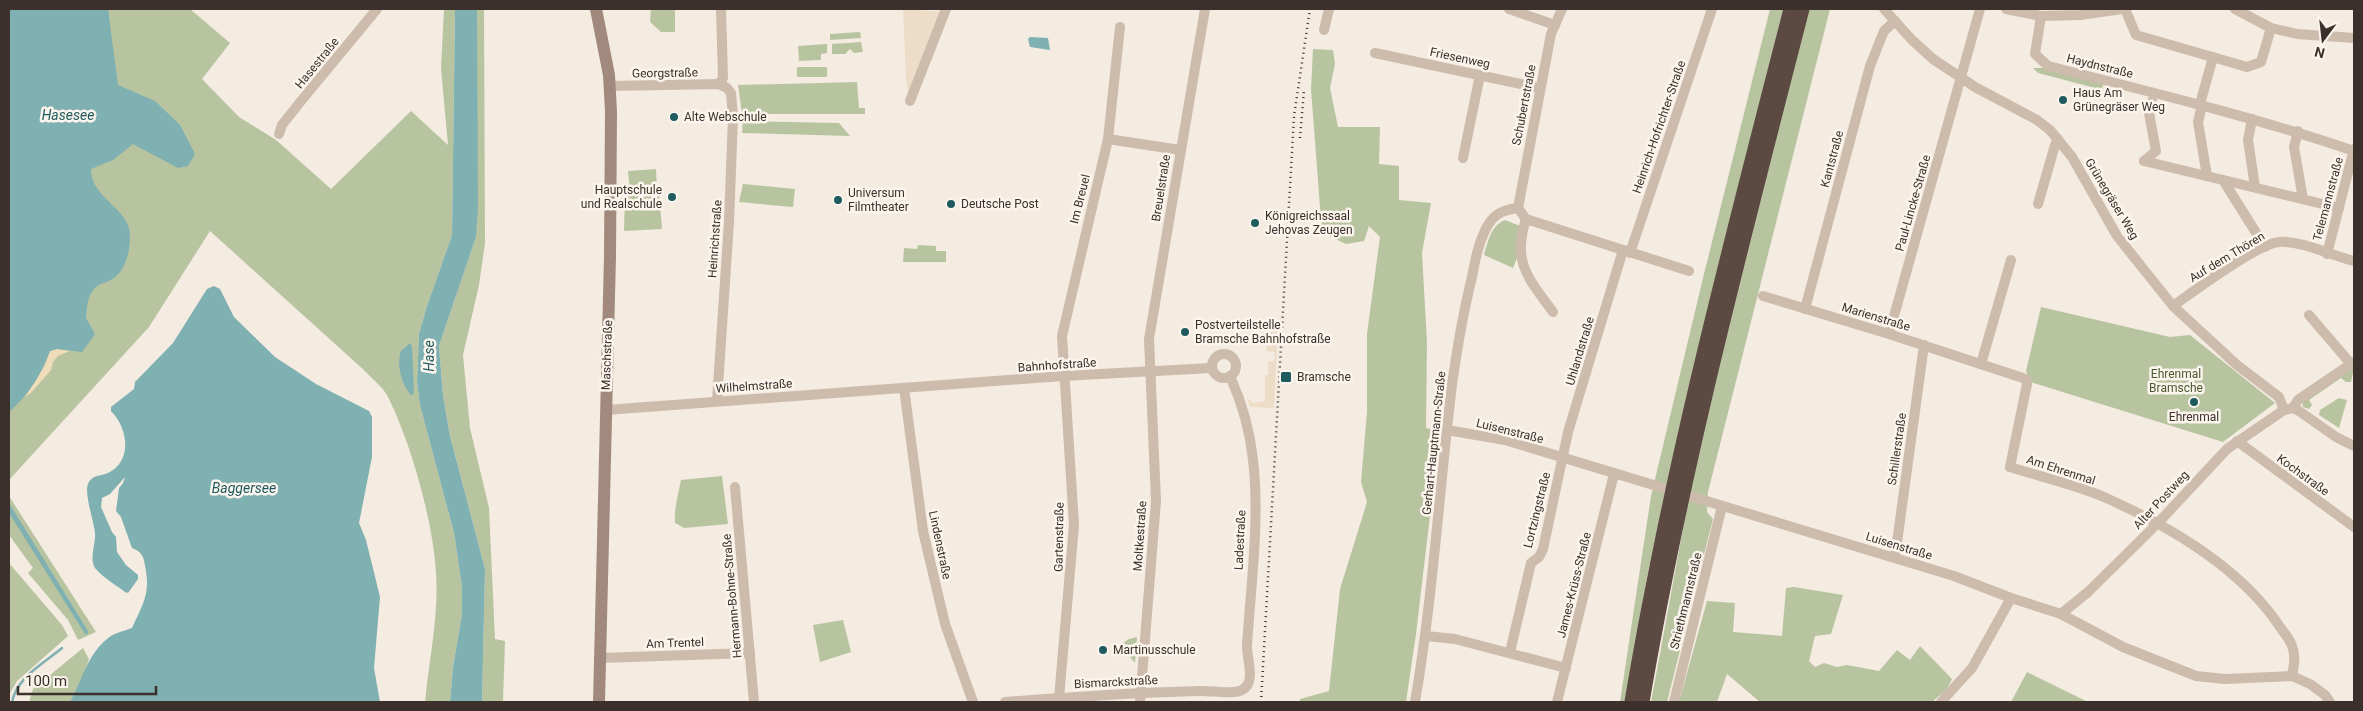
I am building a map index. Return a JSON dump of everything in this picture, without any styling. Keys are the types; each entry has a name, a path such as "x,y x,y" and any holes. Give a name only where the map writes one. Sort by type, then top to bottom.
{"highway":[{"path":"1632,702 1680,454 1718,291 1791,9"},
{"path":"1642,702 1690,456 1729,293 1802,9"}],"main road":[{"name":"Maschstraße","path":"596,9 610,86 610,256 599,702"}],"street":[{"name":"Hasestraße","path":"279,134 282,125 377,9"},
{"path":"719,84 723,78 721,9"},
{"path":"910,101 946,9"},
{"name":"Breuelstraße","path":"1149,372 1149,339 1205,9"},
{"path":"1324,30 1329,9"},
{"path":"1509,9 1555,25"},
{"name":"Schubertstraße","path":"1518,208 1540,88 1555,25 1562,9"},
{"name":"Heinrich-Hofrichter-Straße","path":"1627,252 1712,9"},
{"name":"Grünegräser Weg","path":"1884,9 1926,53 1960,78 2037,120 2058,139 2072,158 2117,236 2173,306 2237,365 2279,397 2289,409 2354,446"},
{"path":"2006,9 2041,16 2080,15 2123,9 2136,35 2247,67 2261,62 2271,28"},
{"path":"2235,9 2271,28 2297,34 2354,38"},
{"name":"Paul-Lincke-Straße","path":"1889,334 1960,78 1976,10"},
{"name":"Haydnstraße","path":"2041,16 2035,54 2048,66 2201,105 2354,150"},
{"name":"Kantstraße","path":"1805,309 1870,66 1884,31 1895,21"},
{"name":"Im Breuel","path":"1063,376 1062,336 1108,139 1120,26"},
{"name":"Friesenweg","path":"1375,53 1540,88"},
{"path":"2207,176 2198,122 2213,57"},
{"path":"1463,158 1480,75"},
{"name":"Georgstraße","path":"610,86 719,84"},
{"name":"Heinrichstraße","path":"717,401 733,124 731,93 727,88 719,84"},
{"path":"2152,101 2149,113 2156,151 2144,161 2339,208"},
{"path":"2252,119 2248,140 2255,187"},
{"path":"2298,132 2294,147 2303,199"},
{"path":"1108,139 1180,150"},
{"path":"2038,204 2058,139"},
{"name":"Telemannstraße","path":"2327,254 2354,150"},
{"path":"2223,180 2265,247"},
{"path":"1518,208 1526,219 1689,271"},
{"name":"Gerhart-Hauptmann-Straße","path":"1415,702 1426,636 1458,338 1478,249 1484,232 1493,218 1504,209 1518,208"},
{"path":"1526,219 1520,254 1522,266 1553,312"},
{"name":"Auf dem Thören","path":"2173,306 2223,271 2265,247 2278,242 2293,243 2354,261"},
{"name":"Uhlandstraße","path":"1563,458 1568,432 1627,252"},
{"path":"1981,364 2011,260"},
{"name":"Marienstraße","path":"1763,296 1924,345 2026,379"},
{"path":"2309,315 2353,363"},
{"name":"Schillerstraße","path":"1895,557 1924,345"},
{"path":"1223,353 1230,355 1235,361 1236,368 1230,376 1219,377 1211,368 1212,361 1216,355 1223,353"},
{"name":"Alter Postweg","path":"2060,614 2088,592 2158,524 2227,449 2289,409 2298,400 2353,363"},
{"name":"Bahnhofstraße","path":"904,388 1063,376 1211,368"},
{"name":"Moltkestraße","path":"1140,698 1156,500 1149,372"},
{"name":"Gartenstraße","path":"1059,698 1074,525 1070,449 1063,376"},
{"name":"Ladestraße","path":"1228,691 1243,690 1248,686 1250,678 1247,652 1255,483 1253,457 1242,405 1230,376"},
{"name":"Am Ehrenmal","path":"2026,379 2027,384 2010,467 2102,496 2158,524"},
{"name":"Wilhelmstraße","path":"606,410 904,388"},
{"name":"Lindenstraße","path":"904,388 923,531 945,624 973,702"},
{"name":"Luisenstraße","path":"1447,430 1505,440 1954,576 2060,614 2122,647 2196,676 2225,679 2292,676 2310,684 2325,695 2330,702"},
{"name":"Kochstraße","path":"2237,441 2354,527"},
{"name":"Lortzingstraße","path":"1510,652 1531,563 1539,557 1543,549 1563,458"},
{"name":"James-Krüss-Straße","path":"1557,702 1614,474"},
{"name":"Hermann-Bohne-Straße","path":"735,487 754,702"},
{"name":"Striethmannstraße","path":"1674,702 1717,505"},
{"path":"2158,524 2191,544 2237,579 2271,613 2292,645 2295,662 2292,676"},
{"path":"1941,702 1972,668 2011,598"},
{"path":"1426,636 1455,639 1566,668"},
{"name":"Am Trentel","path":"600,658 750,653"},
{"name":"Bismarckstraße","path":"1005,702 1059,698 1140,698 1228,691"}],"green space":[{"path":"9,9 190,9 230,43 202,79 239,117 276,140 331,189 411,111 448,145 441,68 444,9 455,9 452,235 419,334 417,382 420,405 454,533 462,587 462,614 453,667 450,702 425,702 437,589 434,552 426,507 413,459 386,393 365,371 210,231 149,327 9,480"},
{"path":"477,9 484,9 485,243 479,285 463,355 470,428 489,508 495,639 505,641 503,702 482,702 485,569 450,436 443,395 439,346 476,237"},
{"path":"651,9 675,9 675,32 661,32 650,22"},
{"path":"1770,9 1784,9 1668,480 1647,577 1625,702 1620,702 1651,496"},
{"path":"1809,9 1830,9 1708,492 1707,512 1713,519 1667,702 1651,702 1687,507 1725,336"},
{"path":"860,32 861,38 830,40 830,34"},
{"path":"861,42 863,52 854,53 850,49 845,54 832,54 832,44"},
{"path":"827,44 827,53 821,54 821,60 799,61 798,46"},
{"path":"1313,49 1333,50 1335,64 1330,88 1338,127 1380,127 1379,164 1399,166 1399,200 1431,203 1422,253 1427,342 1426,428 1440,431 1406,702 1300,702 1300,699 1329,691 1340,589 1367,502 1361,482 1367,412 1367,334 1380,237 1369,226 1364,241 1346,244 1322,233 1311,89"},
{"path":"797,67 827,67 827,77 797,77"},
{"path":"2033,68 2044,68 2103,83 2103,87 2099,89 2038,73"},
{"path":"857,82 859,108 865,108 865,114 742,114 738,85"},
{"path":"743,121 839,123 850,136 742,133"},
{"path":"656,169 657,189 630,191 628,171"},
{"path":"743,184 795,189 793,207 739,202"},
{"path":"659,192 662,229 624,231 625,193"},
{"path":"1505,220 1520,226 1517,258 1513,268 1484,255 1493,230 1500,222"},
{"path":"918,245 936,246 936,251 946,251 946,262 903,262 904,248 917,249"},
{"name":"Ehrenmal Bramsche","path":"2041,307 2170,337 2190,335 2275,403 2223,442 2030,382 2026,371"},
{"path":"2354,367 2351,382 2346,382 2341,378 2309,400 2312,405 2309,409 2303,407 2302,400"},
{"path":"2339,398 2347,400 2339,428 2319,415 2320,410"},
{"path":"722,476 728,524 684,528 675,523 681,480"},
{"path":"9,496 96,632 78,640 68,620 28,573 33,568 9,535"},
{"path":"9,563 62,625 68,636 17,681 9,695"},
{"path":"1794,587 1843,595 1831,634 1815,636 1809,661 1815,667 1824,663 1837,667 1847,665 1879,671 1897,650 1910,660 1920,646 1952,679 1947,689 1932,702 1760,702 1727,674 1717,702 1679,702 1707,601 1735,603 1733,632 1782,636 1786,588"},
{"path":"843,620 851,652 820,662 813,625"},
{"path":"1137,637 1135,663 1120,645 1129,639"},
{"path":"83,648 89,659 80,685 70,702 29,702 33,689"},
{"path":"2027,672 2088,702 2011,702"}],"sand":[{"path":"57,349 70,351 58,356 53,362 51,370 31,393 25,397 45,365 50,351"}],"shaded area":[{"path":"903,9 945,12 910,101 906,79"},
{"path":"1268,325 1278,326 1274,408 1250,407 1248,400 1251,400 1252,403 1265,401 1265,375 1268,375 1268,361 1274,361 1275,352 1266,351"}],"water":[{"name":"Hasesee","path":"9,9 108,9 118,85 155,101 180,125 195,154 188,166 178,168 133,144 113,160 91,169 92,179 97,188 124,218 129,227 130,242 128,254 122,270 111,280 97,286 90,295 86,318 95,334 82,352 57,349 50,351 33,384 9,412"},
{"name":"Hase","path":"455,9 477,9 478,206 476,237 439,346 443,395 450,436 485,569 482,702 450,702 453,667 462,614 462,587 454,533 420,405 417,382 419,334 452,235"},
{"path":"1030,37 1048,38 1050,50 1030,47 1028,39"},
{"name":"Baggersee","path":"214,286 220,289 234,317 275,357 316,384 369,411 372,417 372,457 359,523 366,540 380,597 374,668 380,702 70,702 90,660 100,645 112,635 132,628 143,605 147,584 143,557 132,548 121,517 116,511 119,488 125,477 110,494 102,498 101,507 116,537 117,552 126,565 138,575 138,579 128,593 125,592 101,575 93,564 95,533 88,501 88,484 94,477 108,473 116,468 124,453 124,435 117,418 111,411 111,407 134,389 135,382 173,343 207,289"},
{"path":"410,343 412,347 414,392 412,396 405,387 399,363 401,351"},
{"path":"9,503 88,631 88,634 85,634 9,513"}],"waterway":[{"path":"12,702 19,685 25,678 62,648"}],"railway":[{"path":"1261,702 1294,116 1310,9"},
{"path":"1300,138 1304,90"}],"place":[{"name":"Haus Am Grünegräser Weg","path":"2063,100"},
{"name":"Alte Webschule","path":"674,117"},
{"name":"Hauptschule und Realschule","path":"672,197"},
{"name":"Universum Filmtheater","path":"838,200"},
{"name":"Deutsche Post","path":"951,204"},
{"name":"Königreichssaal Jehovas Zeugen","path":"1255,223"},
{"name":"Postverteilstelle Bramsche Bahnhofstraße","path":"1185,332"},
{"name":"Bramsche","path":"1286,377"},
{"name":"Ehrenmal","path":"2194,402"},
{"name":"Martinusschule","path":"1103,650"}]}
